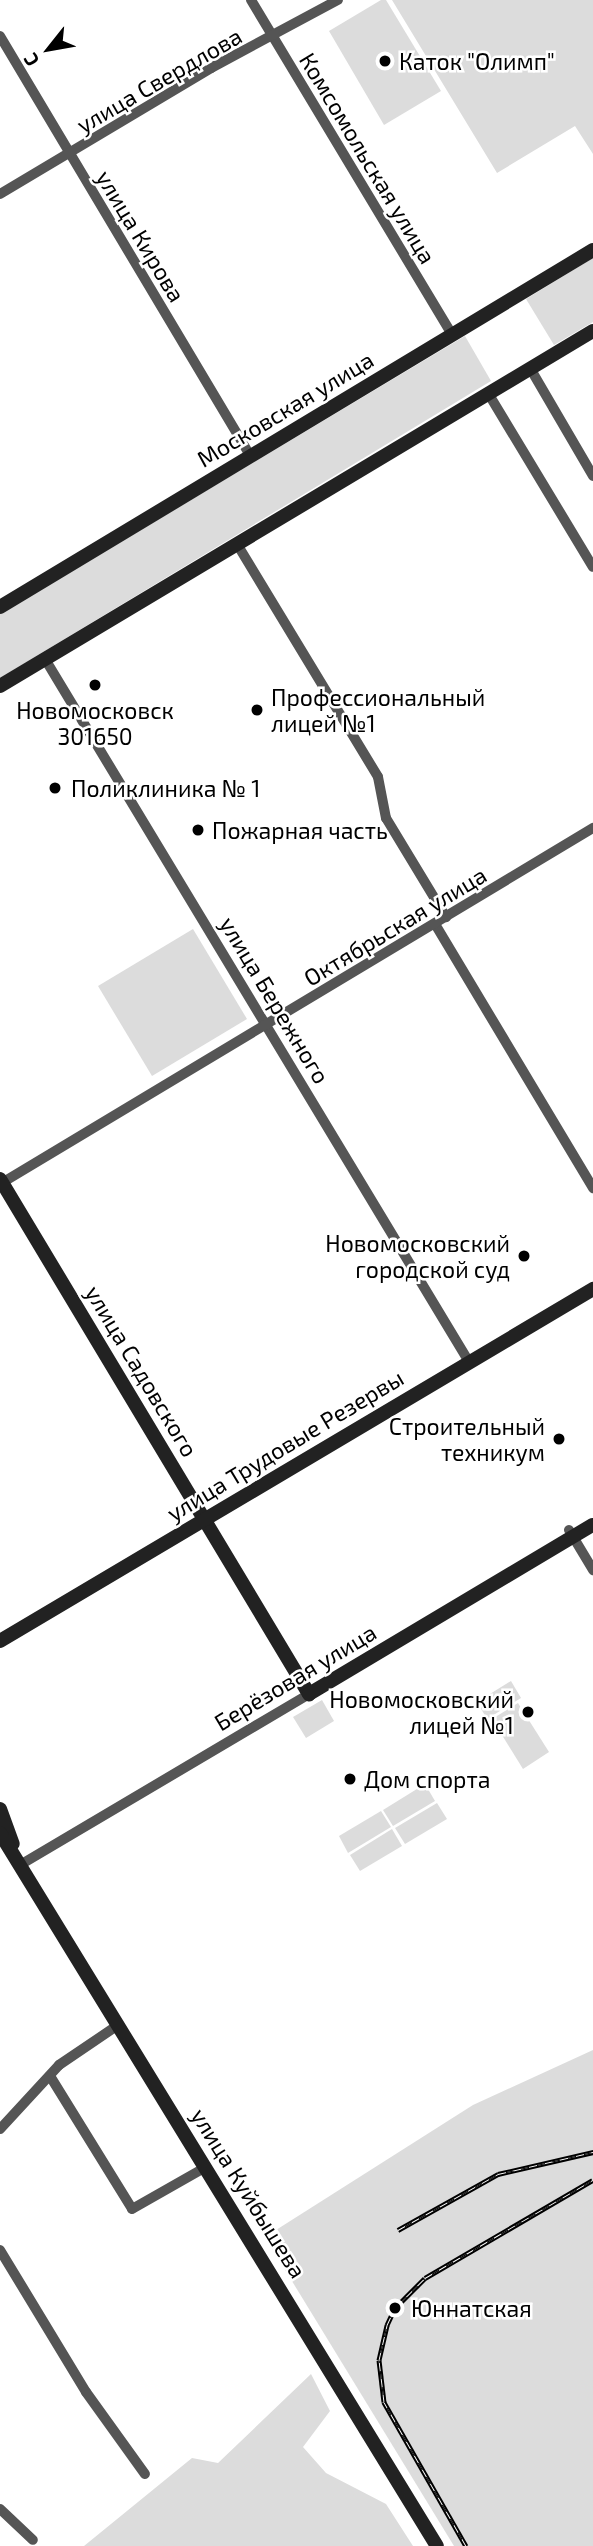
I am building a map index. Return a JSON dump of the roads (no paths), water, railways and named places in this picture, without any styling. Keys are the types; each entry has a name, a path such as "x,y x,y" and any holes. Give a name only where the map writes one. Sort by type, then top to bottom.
{"main road":[{"name":"Московская улица","path":"0,607 593,250"},
{"path":"0,686 593,331"},
{"name":"улица Садовского","path":"1,1182 309,1694"},
{"name":"улица Трудовые Резервы","path":"0,1641 593,1289"},
{"name":"Берёзовая улица","path":"309,1694 571,1534 593,1525"},
{"path":"0,1809 20,1865"},
{"path":"0,1833 20,1865"},
{"name":"улица Куйбышева","path":"20,1865 437,2546"}],"street":[{"name":"Комсомольская улица","path":"251,0 452,335"},
{"name":"улица Свердлова","path":"0,194 211,68 274,38 338,0"},
{"name":"улица Кирова","path":"0,36 250,456"},
{"path":"530,368 593,476"},
{"path":"488,393 593,567"},
{"path":"237,544 378,777 387,818 446,917"},
{"name":"улица Бережного","path":"45,659 469,1362"},
{"name":"Октябрьская улица","path":"1,1182 268,1025 593,828"},
{"path":"435,924 593,1188"},
{"path":"571,1534 593,1570"},
{"name":"Берёзовая улица","path":"20,1865 309,1694"},
{"path":"0,2129 50,2076 118,2025"},
{"path":"50,2076 132,2209 206,2167"},
{"path":"0,2250 86,2392 145,2474"},
{"path":"0,2510 33,2540"}],"railway":[{"path":"398,2230 498,2174 593,2152"},
{"path":"466,2546 384,2402 379,2360 387,2325 395,2308 425,2278 593,2180"}],"place":[{"name":"Каток \"Олимп\"","path":"385,61"},
{"name":"Новомосковск 301650","path":"95,685"},
{"name":"Профессиональный лицей №1","path":"257,710"},
{"name":"Поликлиника № 1","path":"55,788"},
{"name":"Пожарная часть","path":"198,830"},
{"name":"Новомосковский городской суд","path":"524,1256"},
{"name":"Строительный техникум","path":"559,1439"},
{"name":"Новомосковский лицей №1","path":"528,1712"},
{"name":"Дом спорта","path":"350,1779"},
{"name":"Юннатская","path":"395,2308"}]}
